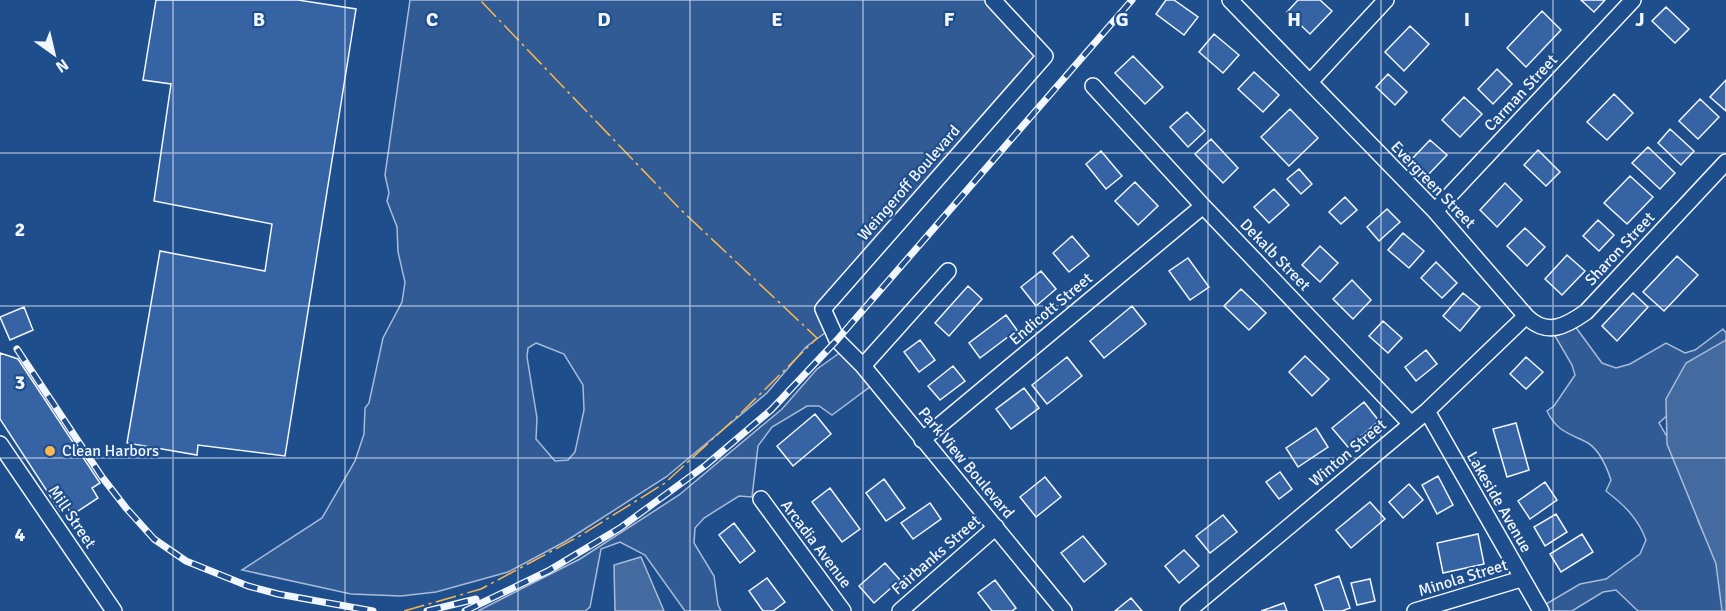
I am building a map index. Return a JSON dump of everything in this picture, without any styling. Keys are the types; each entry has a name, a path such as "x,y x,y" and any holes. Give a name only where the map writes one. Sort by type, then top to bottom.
{"street":[{"name":"Weingeroff Boulevard","path":"837,340 823,309 1044,56 993,0"},
{"name":"Evergreen Street","path":"1230,0 1436,211 1527,316"},
{"path":"1310,82 1386,0"},
{"name":"Carman Street","path":"1436,211 1633,0"},
{"name":"Dekalb Street","path":"1093,86 1203,206 1411,424"},
{"name":"Sharon Street","path":"1527,316 1533,322 1550,328 1569,324 1586,312 1726,162"},
{"name":"Endicott Street","path":"922,440 1203,206"},
{"path":"863,366 948,271"},
{"name":"Winton Street","path":"1188,611 1427,411 1527,316"},
{"name":"Park View Boulevard","path":"837,340 863,366 1064,611"},
{"name":"Lakeside Avenue","path":"1427,411 1541,611"},
{"name":"Mill Street","path":"0,444 114,611"},
{"name":"Arcadia Avenue","path":"760,499 843,611"},
{"name":"Fairbanks Street","path":"900,611 996,527"},
{"name":"Minola Street","path":"1415,611 1521,579"}],"shaded area":[{"path":"410,0 992,0 1036,53 1035,57 824,296 833,327 806,347 767,393 666,477 566,541 508,572 436,592 401,596 351,594 242,570 322,518 355,461 364,434 365,408 369,403 383,338 402,302 405,282 398,252 397,227 387,201 389,193 385,175","holes":["536,343 564,354 583,385 584,410 575,452 568,460 555,461 536,439 537,418 527,357 528,348"]},
{"path":"1569,318 1602,363 1616,368 1630,364 1666,343 1685,353 1695,350 1723,329 1726,333 1726,341 1673,410 1659,423 1676,452 1699,523 1725,578 1726,611 1638,611 1616,590 1603,592 1572,611 1540,611 1541,607 1580,584 1606,579 1640,554 1646,540 1630,512 1606,491 1611,480 1596,450 1588,443 1559,428 1547,411 1554,406 1575,375 1572,365 1548,324"},
{"path":"1726,340 1726,611 1722,611 1716,564 1667,444 1666,399 1686,363"},
{"path":"848,347 875,383 832,415 819,406 807,406 772,427 758,446 752,497 739,496 704,518 695,528 694,543 714,576 721,611 685,611 645,555 620,542 601,549 590,607 585,611 478,611 580,559 679,495 782,409 817,369"},
{"path":"641,557 664,611 615,611 614,565"}],"building":[{"path":"156,0 298,0 356,9 285,456 198,445 197,455 127,443 160,251 265,271 272,224 154,201 171,84 143,80"},
{"path":"1166,0 1174,0 1198,17 1184,35 1156,14"},
{"path":"1298,0 1320,0 1332,11 1310,34 1287,12"},
{"path":"1581,0 1605,0 1594,12"},
{"path":"1666,7 1689,29 1675,43 1652,21"},
{"path":"1542,11 1561,30 1526,67 1507,48"},
{"path":"1410,26 1429,44 1404,71 1385,52"},
{"path":"1214,34 1239,55 1223,73 1199,52"},
{"path":"1133,56 1163,87 1145,104 1115,73"},
{"path":"1497,69 1512,84 1493,104 1478,89"},
{"path":"1254,72 1279,95 1263,112 1238,89"},
{"path":"1388,74 1407,92 1395,105 1376,87"},
{"path":"1726,80 1726,111 1710,97"},
{"path":"1614,94 1633,113 1607,140 1587,122"},
{"path":"1464,97 1482,114 1460,137 1442,120"},
{"path":"1700,99 1719,117 1698,139 1679,121"},
{"path":"1290,109 1318,138 1289,166 1261,137"},
{"path":"1187,112 1205,131 1188,147 1170,127"},
{"path":"1670,129 1694,151 1681,165 1658,143"},
{"path":"1211,139 1238,168 1223,183 1195,154"},
{"path":"1430,140 1447,155 1428,175 1411,160"},
{"path":"1648,147 1675,173 1660,189 1632,163"},
{"path":"1538,150 1560,172 1546,186 1524,165"},
{"path":"1101,151 1122,176 1106,189 1086,164"},
{"path":"1299,169 1312,184 1301,194 1287,179"},
{"path":"1630,176 1653,197 1627,224 1604,203"},
{"path":"1135,182 1158,206 1138,225 1115,201"},
{"path":"1505,183 1522,200 1497,227 1480,210"},
{"path":"1274,189 1289,205 1269,223 1254,207"},
{"path":"1345,197 1357,210 1341,224 1329,212"},
{"path":"1387,209 1400,222 1379,241 1367,227"},
{"path":"1598,220 1614,235 1599,251 1583,236"},
{"path":"1525,228 1545,247 1527,266 1507,246"},
{"path":"1403,233 1424,251 1409,268 1388,250"},
{"path":"1072,236 1089,256 1069,272 1053,253"},
{"path":"1320,246 1338,263 1320,282 1302,265"},
{"path":"1567,255 1585,271 1562,295 1545,279"},
{"path":"1677,256 1698,275 1664,311 1643,292"},
{"path":"1188,258 1209,287 1190,300 1169,271"},
{"path":"1436,262 1457,283 1442,298 1421,278"},
{"path":"1041,271 1056,289 1036,306 1021,287"},
{"path":"1352,280 1371,300 1353,319 1333,299"},
{"path":"968,286 982,299 949,336 935,323"},
{"path":"1241,289 1266,313 1249,330 1224,306"},
{"path":"1463,293 1480,307 1460,331 1443,316"},
{"path":"1633,293 1648,307 1617,341 1602,326"},
{"path":"1132,306 1146,324 1104,358 1090,341"},
{"path":"24,307 33,330 10,340 0,317"},
{"path":"1006,315 1017,330 980,358 969,343"},
{"path":"1383,321 1402,338 1388,353 1369,336"},
{"path":"920,340 935,360 919,372 904,352"},
{"path":"1426,350 1437,364 1416,381 1405,367"},
{"name":"Clean Harbors","path":"0,353 18,359 100,483 92,488 98,498 72,515 67,507 60,511 0,419"},
{"path":"1305,356 1329,379 1312,396 1289,372"},
{"path":"1067,357 1082,376 1047,404 1032,385"},
{"path":"1526,357 1543,372 1526,389 1510,374"},
{"path":"953,366 965,381 940,400 928,386"},
{"path":"1024,388 1039,408 1011,429 996,409"},
{"path":"1364,402 1379,421 1348,447 1332,428"},
{"path":"815,414 831,434 793,466 777,446"},
{"path":"1516,423 1529,470 1507,477 1493,429"},
{"path":"1316,428 1328,447 1298,467 1286,448"},
{"path":"1280,472 1292,489 1279,499 1266,482"},
{"path":"1438,476 1453,505 1437,514 1422,485"},
{"path":"1045,477 1061,497 1036,517 1020,497"},
{"path":"884,479 905,508 886,521 866,493"},
{"path":"1545,482 1557,500 1530,519 1518,501"},
{"path":"1409,484 1423,500 1403,518 1389,502"},
{"path":"830,488 860,529 842,542 812,502"},
{"path":"1370,502 1385,519 1351,548 1336,530"},
{"path":"930,503 941,519 913,539 901,523"},
{"path":"1556,514 1567,532 1545,546 1534,527"},
{"path":"1223,515 1237,532 1210,553 1196,536"},
{"path":"734,523 755,551 740,563 719,535"},
{"path":"1478,534 1484,564 1443,573 1437,543"},
{"path":"1582,534 1593,552 1561,572 1550,554"},
{"path":"1083,536 1106,564 1084,582 1061,553"},
{"path":"1184,550 1199,566 1179,583 1165,566"},
{"path":"885,563 900,580 874,603 859,586"},
{"path":"1339,576 1350,608 1342,611 1324,611 1315,585"},
{"path":"767,578 785,602 773,611 763,611 749,591"},
{"path":"1370,579 1375,601 1357,605 1351,583"},
{"path":"995,580 1016,608 1012,611 992,611 978,593"},
{"path":"1131,598 1142,611 1115,611"},
{"path":"1284,603 1287,611 1261,611"}],"railway":[{"path":"465,611 548,571 620,528 706,465 771,410 837,340 1132,0"},
{"path":"17,349 102,477 154,539 186,561 248,586 278,594 373,611"},
{"path":"427,611 476,599"}],"power":[{"path":"404,611 481,589 578,537 665,483 817,338 681,210 480,0"}],"place":[{"name":"Clean Harbors","path":"50,451"}]}
